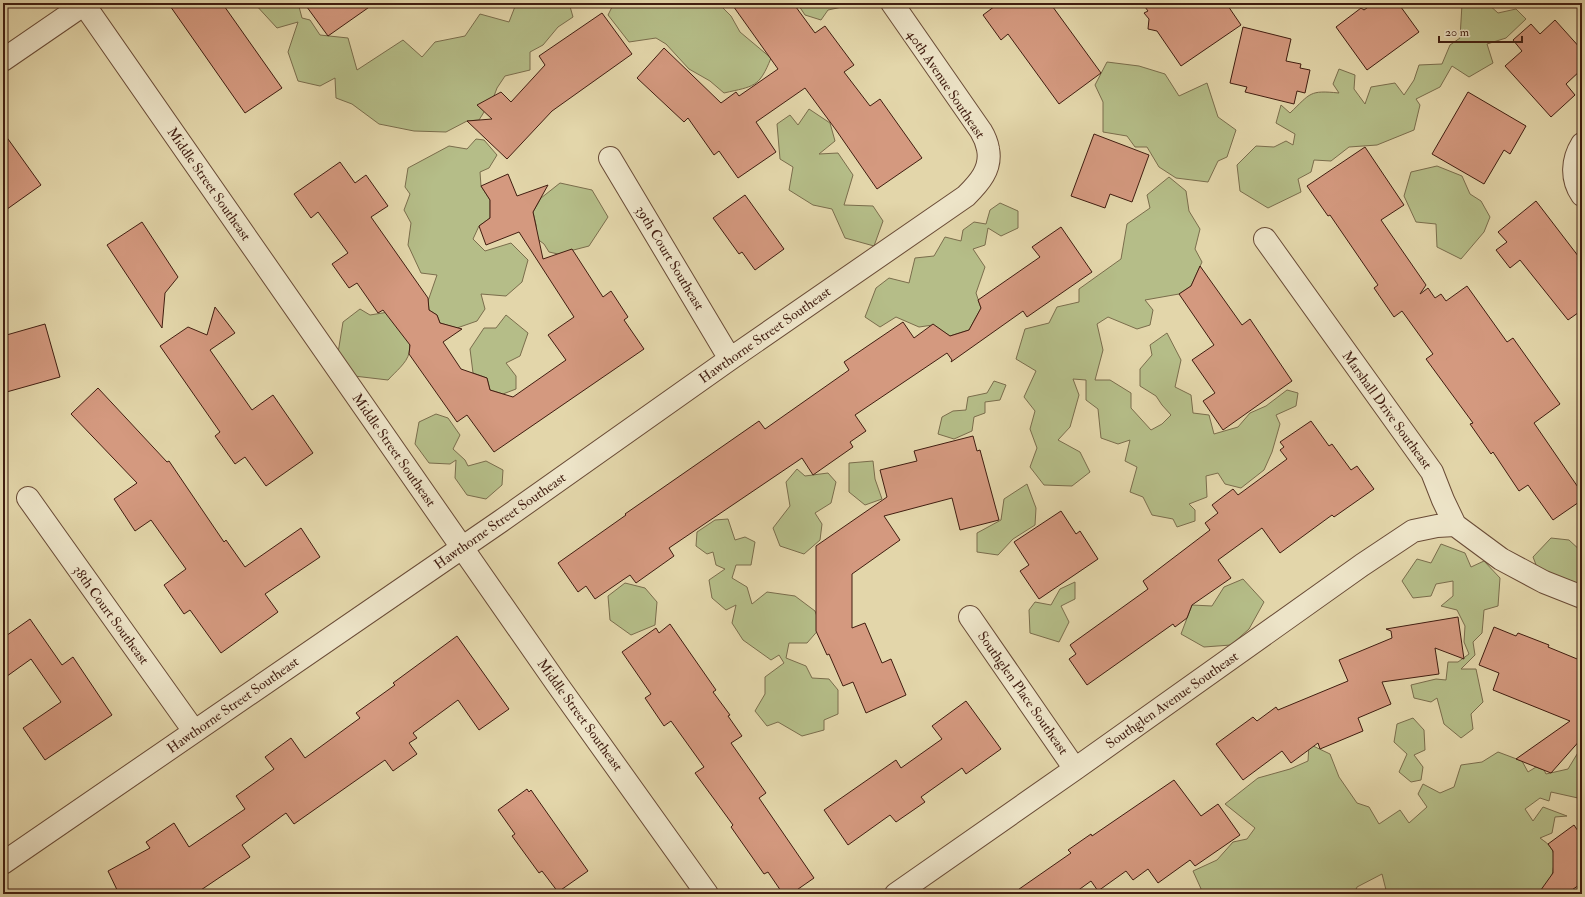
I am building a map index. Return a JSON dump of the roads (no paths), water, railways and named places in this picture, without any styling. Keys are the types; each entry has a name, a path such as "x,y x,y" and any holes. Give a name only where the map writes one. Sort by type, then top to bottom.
{"street":[{"path":"3,60 84,3"},
{"name":"Middle Street Southeast","path":"84,3 462,548 708,894"},
{"name":"40th Avenue Southeast","path":"892,3 982,131 988,149 987,169"},
{"path":"1582,144 1577,152 1573,169 1576,185 1582,194"},
{"name":"39th Court Southeast","path":"610,158 730,359"},
{"name":"Hawthorne Street Southeast","path":"3,863 462,548 730,359 966,196 979,183 987,169"},
{"name":"Marshall Drive Southeast","path":"1265,239 1432,472 1455,526 1501,559 1544,582 1582,597"},
{"name":"38th Court Southeast","path":"28,498 194,731"},
{"name":"Southglen Avenue Southeast","path":"896,894 1362,565 1413,531 1437,526 1455,526"},
{"name":"Southglen Place Southeast","path":"970,617 1075,769"}]}
